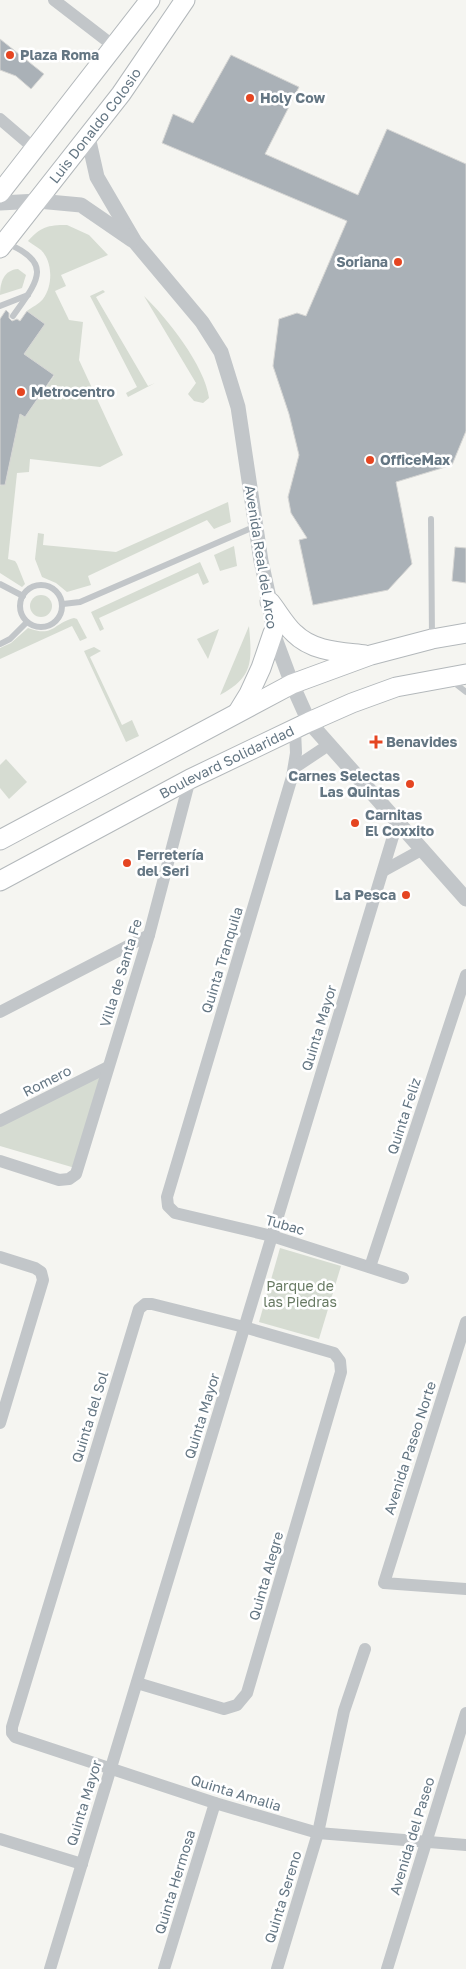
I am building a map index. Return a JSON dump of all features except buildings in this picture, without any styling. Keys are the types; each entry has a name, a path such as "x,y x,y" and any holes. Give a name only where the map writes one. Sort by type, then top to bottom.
{"main road":[{"path":"0,193 150,0"},
{"name":"Luis Donaldo Colosio","path":"2,246 121,94 185,0"},
{"path":"270,602 294,634 313,646 332,651 371,656"},
{"path":"237,713 262,668 273,633"},
{"path":"0,840 292,684 371,656 432,639 466,634"},
{"name":"Boulevard Solidaridad","path":"0,881 190,779 352,702 396,687 466,674"}],"street":[{"path":"54,0 115,47"},
{"path":"0,119 36,149"},
{"name":"Avenida Real del Arco","path":"88,137 97,177 135,242 202,322 222,352 238,407 270,602 273,633 292,684 302,726 330,744 466,899"},
{"name":"Avenida Real del Arco","path":"0,203 38,201 82,205 135,242"},
{"name":"Quinta Tranquila","path":"167,1197 294,768 302,726"},
{"path":"294,768 330,744"},
{"name":"Villa de Santa Fe","path":"0,1161 59,1180 69,1179 76,1174 149,934 190,779"},
{"name":"Quinta Mayor","path":"50,1969 398,820"},
{"path":"382,871 423,849"},
{"path":"0,1012 149,934"},
{"name":"Quinta Feliz","path":"370,1267 466,974"},
{"name":"Romero","path":"0,1122 108,1067"},
{"name":"Tubac","path":"167,1197 168,1206 175,1213 272,1236 403,1278"},
{"path":"0,1257 42,1272 43,1280 0,1423"},
{"name":"Quinta del Sol","path":"12,1728 139,1309 145,1304 152,1304 244,1327 334,1353"},
{"name":"Avenida Paseo Norte","path":"466,1322 384,1583 466,1589"},
{"name":"Quinta Alegre","path":"137,1682 224,1709 238,1705 247,1693 342,1372 340,1361 334,1353"},
{"path":"318,1833 344,1711 365,1649"},
{"name":"Avenida del Paseo","path":"387,1969 466,1713"},
{"name":"Quinta Amalia","path":"12,1728 12,1733 15,1737 214,1803 318,1833 466,1845"},
{"name":"Quinta Hermosa","path":"164,1969 214,1803"},
{"name":"Quinta Sereno","path":"277,1969 318,1833"},
{"path":"0,1839 82,1864"}],"lane":[{"path":"2,246 21,249 30,255 36,263 38,272 36,282 13,316"},
{"path":"0,306 29,294"},
{"path":"432,519 432,639"},
{"path":"63,604 80,602 256,525"},
{"path":"0,584 23,596"},
{"path":"44,585 57,592 63,604 57,621 51,625 36,627 27,622 22,616 20,608 23,596 30,588 44,585"},
{"path":"0,644 10,638 27,622"},
{"path":"447,677 466,692"}],"green space":[{"path":"67,225 89,235 108,255 61,275 66,286 55,291 69,320 83,322 79,360 123,455 100,467 30,459 29,472 17,473 8,559 15,561 17,564 25,584 22,587 0,573 0,486 7,476 16,432 12,408 25,417 54,376 24,354 45,324 27,311 43,299 49,288 50,281 50,267 45,255 28,241 45,228"},
{"path":"18,269 26,275 22,288 0,295 1,286 6,274"},
{"path":"103,290 105,292 96,297 148,386 155,383 128,397 126,393 137,387 90,296"},
{"path":"144,296 174,330 193,357 206,385 209,398 203,403 194,401 188,394 196,383"},
{"path":"228,502 231,522 214,529 207,520 88,576 91,585 67,592 56,583 42,577 35,559 38,533 44,534 43,545 116,552"},
{"path":"234,546 237,566 220,571 214,555"},
{"path":"200,562 209,582 203,585 198,573 99,618 104,629 100,631 91,612"},
{"path":"41,595 49,598 52,606 49,614 41,617 33,614 30,606 33,598"},
{"path":"74,618 77,619 87,638 80,641 72,626 0,659 0,648 11,643 28,628 37,631 48,631"},
{"path":"249,626 251,649 248,667 239,682 220,695"},
{"path":"219,629 208,659 197,639"},
{"path":"94,647 101,651 90,657 122,725 132,720 139,736 126,742 84,651"},
{"path":"6,759 27,782 9,799 0,788 0,765"},
{"path":"107,1069 75,1168 0,1146 0,1123"},
{"name":"Parque de las Piedras","path":"280,1248 341,1266 319,1339 259,1322"}],"place":[{"name":"Plaza Roma","path":"10,55"},
{"name":"Holy Cow","path":"250,98"},
{"name":"Soriana","path":"398,262"},
{"name":"Metrocentro","path":"21,392"},
{"name":"OfficeMax","path":"370,460"},
{"name":"Benavides","path":"376,742"},
{"name":"Carnes Selectas Las Quintas","path":"410,784"},
{"name":"Carnitas El Coxxito","path":"355,823"},
{"name":"Ferretería del Seri","path":"127,863"},
{"name":"La Pesca","path":"406,895"}]}
